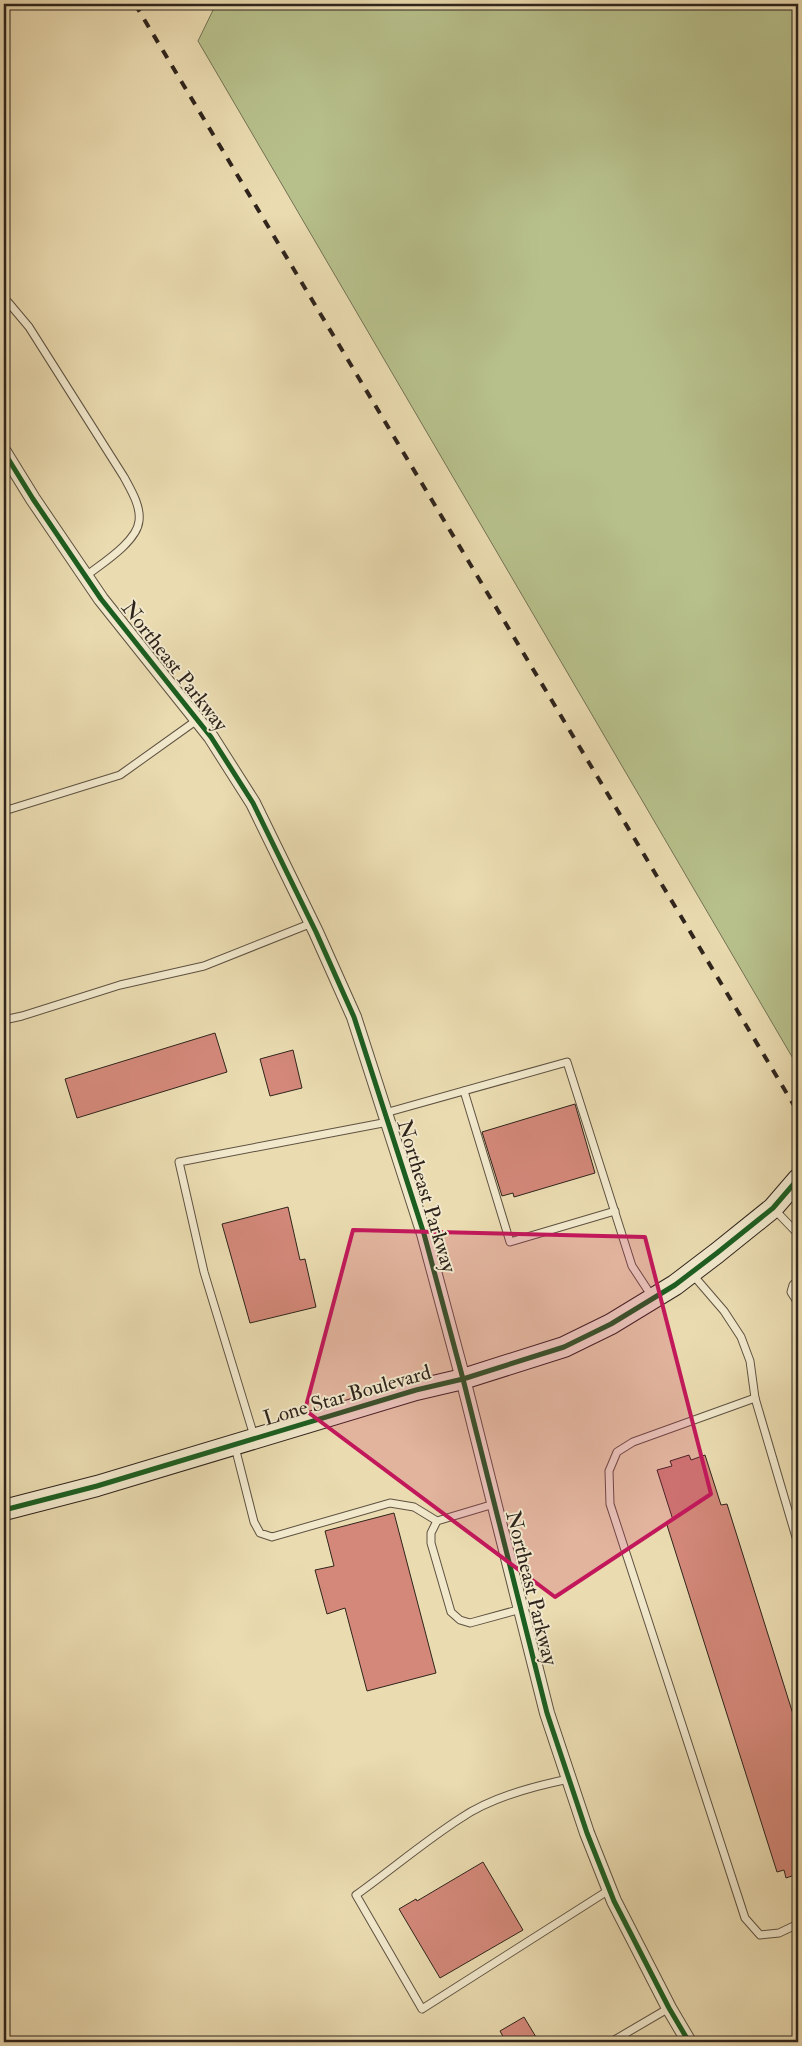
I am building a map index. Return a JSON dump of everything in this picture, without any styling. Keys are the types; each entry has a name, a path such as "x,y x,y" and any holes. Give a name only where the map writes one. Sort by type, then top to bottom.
{"street":[{"name":"Northeast Parkway","path":"4,452 33,499 101,599 211,737 253,803 312,923 354,1017 424,1234 463,1379 547,1713 586,1833 609,1890 669,2008 689,2042"},
{"name":"Lone Star Boulevard","path":"4,1510 98,1486 416,1390 463,1379 564,1347 611,1324 691,1272 773,1208 798,1179"}],"lane":[{"path":"4,300 8,302 29,327 124,477 135,498 139,521 129,542 86,576"},
{"path":"4,810 120,775 197,720"},
{"path":"4,1020 120,985 204,966 312,923"},
{"path":"255,1439 204,1272 180,1162 387,1118 464,1091 567,1062 632,1266 653,1298"},
{"path":"464,1091 510,1242 615,1211"},
{"path":"773,1208 798,1234"},
{"path":"691,1272 724,1311 741,1336 750,1361 755,1398 798,1544"},
{"path":"798,1280 793,1285 791,1292 798,1303"},
{"path":"755,1398 633,1442 617,1452 609,1471 610,1504 746,1918 760,1935 780,1933 798,1924"},
{"path":"235,1445 254,1522 260,1533 272,1537 390,1502 414,1507 437,1521"},
{"path":"494,1504 437,1521 431,1533 432,1543 451,1612 460,1620 470,1623 521,1609"},
{"path":"569,1779 542,1784 496,1801 462,1817 356,1895 422,2009 609,1890"},
{"path":"611,2042 669,2008"}],"highlighted area":[{"path":"353,1230 645,1237 711,1494 555,1597 305,1410"}],"green space":[{"path":"216,4 798,4 798,1067 198,41"}],"building":[{"path":"215,1033 227,1072 77,1118 65,1079"},
{"path":"293,1050 302,1088 270,1096 260,1059"},
{"path":"575,1104 595,1173 514,1197 513,1193 502,1196 482,1132"},
{"path":"288,1207 300,1260 305,1259 316,1307 250,1323 222,1224"},
{"path":"689,1455 691,1460 705,1455 721,1505 727,1504 798,1730 798,1874 786,1878 784,1870 777,1872 666,1522 673,1520 657,1470 672,1466 670,1461"},
{"path":"394,1513 436,1673 367,1691 345,1608 327,1614 315,1570 334,1566 325,1531"},
{"path":"483,1862 523,1930 440,1978 399,1909 416,1899 417,1901"},
{"path":"524,2017 539,2042 506,2042 500,2031"}],"railway":[{"path":"135,4 798,1112"}],"cycle path":[{"path":"4,452 33,499 101,599 211,737 253,803 316,932 354,1017 424,1234 463,1379 547,1713 587,1833 614,1901 669,2008 689,2042"},
{"path":"4,1510 97,1486 416,1390 463,1379 564,1347 611,1324 675,1285 773,1208 798,1179"}]}
